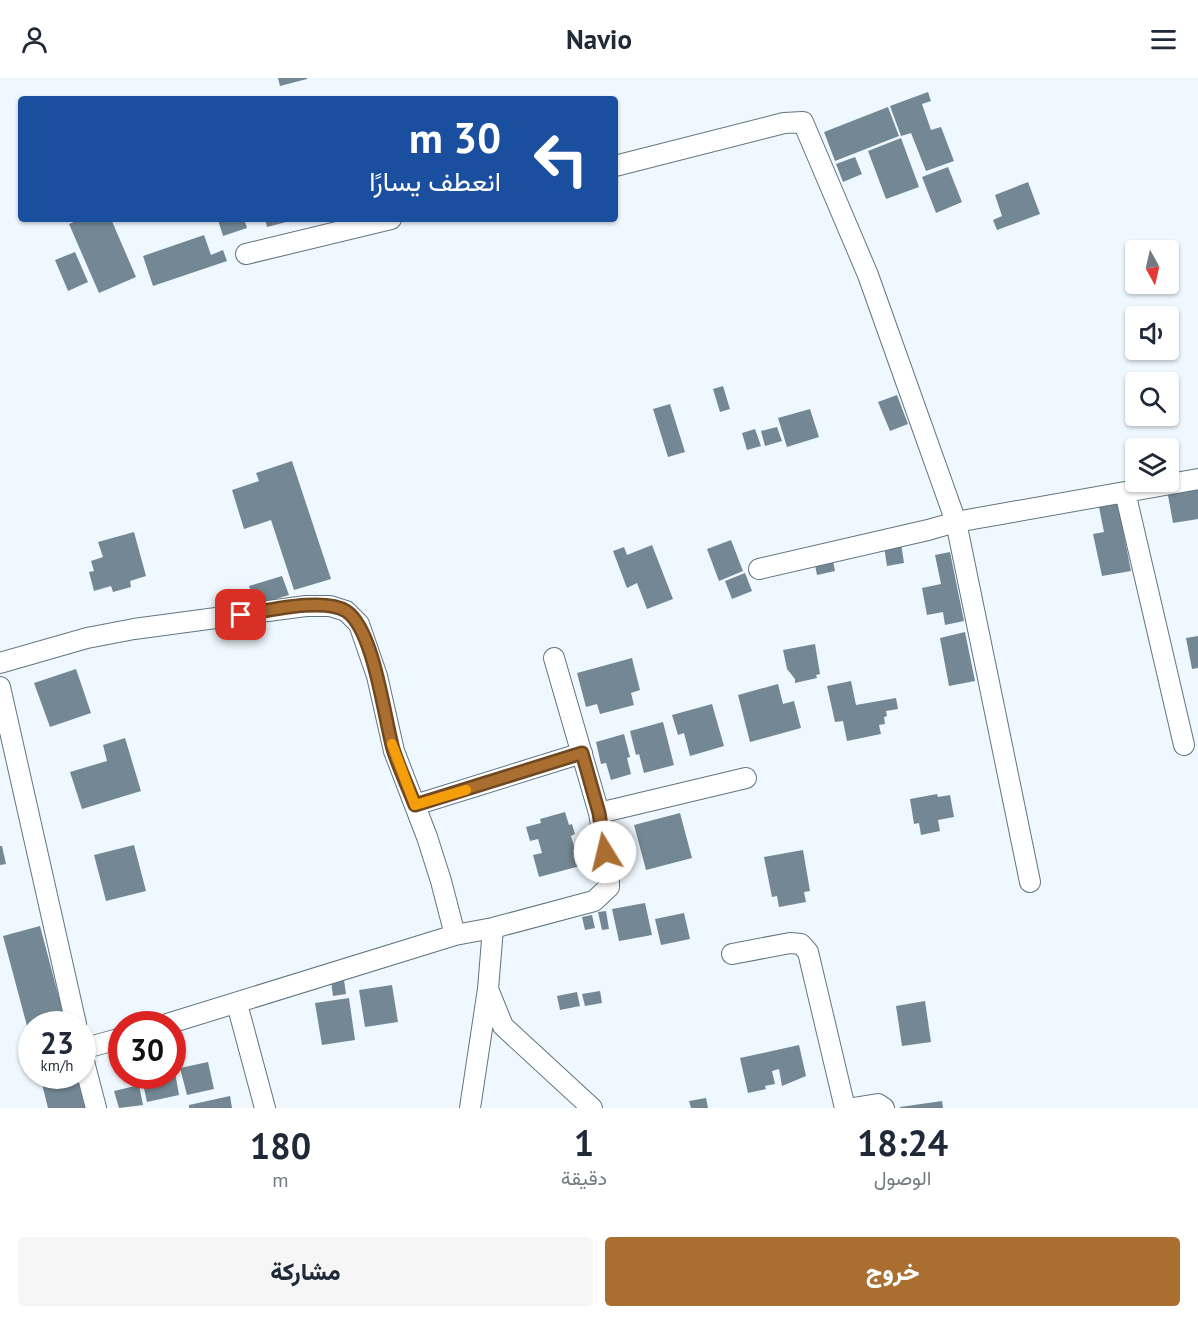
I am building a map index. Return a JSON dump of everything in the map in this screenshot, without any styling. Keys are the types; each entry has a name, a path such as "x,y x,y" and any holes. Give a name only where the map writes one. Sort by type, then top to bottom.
{"street":[{"path":"618,165 784,123 803,122 868,275 956,522 1030,882"},
{"path":"246,254 379,222"},
{"path":"1179,482 1198,479"},
{"path":"759,568 956,522 1125,492 1185,745"},
{"path":"0,663 87,638 134,629 306,606 330,606 346,611 359,624 377,676 394,751 441,881 455,935"},
{"path":"186,1019 455,935 493,928 594,901 609,887 609,871 599,813 554,658"},
{"path":"0,687 73,1011"},
{"path":"415,805 582,753"},
{"path":"599,813 746,778"},
{"path":"470,1108 488,988 493,928"},
{"path":"732,954 790,943 801,944 808,952 845,1108"},
{"path":"488,988 503,1026 592,1108"},
{"path":"237,1004 265,1108"},
{"path":"91,1089 96,1108"},
{"path":"853,1108 878,1104 884,1108"}],"building":[{"path":"278,78 307,78 307,79 280,86"},
{"path":"928,92 931,101 922,104 931,130 941,127 954,161 926,171 911,133 901,136 890,106"},
{"path":"888,107 899,136 835,161 824,132"},
{"path":"901,138 919,187 886,199 868,151"},
{"path":"855,157 862,174 843,182 836,164"},
{"path":"948,167 962,202 936,213 922,177"},
{"path":"1028,182 1040,214 997,230 993,220 1002,216 995,195"},
{"path":"112,222 136,277 99,293 69,224"},
{"path":"219,222 245,222 247,228 223,236"},
{"path":"266,222 286,222 267,227"},
{"path":"204,235 211,255 223,250 227,261 153,286 143,256"},
{"path":"75,252 88,282 68,291 55,260"},
{"path":"723,386 730,409 720,412 713,389"},
{"path":"897,395 908,424 890,431 878,402"},
{"path":"670,404 685,452 668,457 653,409"},
{"path":"810,409 819,437 787,447 778,418"},
{"path":"777,427 782,441 765,446 761,431"},
{"path":"755,429 761,446 747,450 742,433"},
{"path":"292,461 331,579 294,590 271,520 244,529 232,490 259,481 256,473"},
{"path":"1198,484 1198,519 1173,523 1167,492 1179,492 1179,488"},
{"path":"1118,504 1131,571 1102,576 1093,534 1104,532 1099,507"},
{"path":"134,532 146,576 130,581 131,587 113,592 111,586 94,591 89,572 94,571 91,561 103,557 98,542"},
{"path":"731,540 743,571 719,581 707,549"},
{"path":"901,543 904,563 887,566 884,547"},
{"path":"652,545 673,599 647,609 637,583 627,588 613,551 624,547 627,555"},
{"path":"950,552 964,621 945,625 943,612 927,615 922,588 941,584 935,555"},
{"path":"833,561 835,571 817,575 815,565"},
{"path":"745,573 752,591 732,599 725,581"},
{"path":"282,576 289,595 256,605 249,586"},
{"path":"965,632 975,681 949,686 940,638"},
{"path":"1198,636 1198,668 1192,669 1186,638"},
{"path":"815,644 820,674 816,675 817,678 795,683 795,679 787,669 783,650"},
{"path":"632,658 640,690 631,693 634,705 600,714 597,704 586,707 577,673"},
{"path":"76,669 91,713 50,727 34,683"},
{"path":"851,681 856,705 896,698 898,709 886,711 885,724 879,725 881,734 847,741 843,721 835,722 827,686"},
{"path":"778,684 783,704 794,701 801,728 750,742 738,695"},
{"path":"712,704 724,746 690,756 684,733 678,735 672,715"},
{"path":"663,722 674,765 644,773 639,754 636,755 630,731"},
{"path":"624,734 630,757 627,758 631,774 611,780 606,763 601,764 596,742"},
{"path":"125,738 141,791 82,809 70,772 107,761 103,745"},
{"path":"937,794 938,797 950,795 954,817 938,820 940,831 921,835 919,823 914,824 910,799"},
{"path":"565,812 575,834 571,836 580,866 539,877 533,855 542,853 538,839 530,841 526,827 541,823 540,819"},
{"path":"680,813 692,858 646,870 634,825"},
{"path":"134,845 146,891 106,901 94,855"},
{"path":"0,846 2,846 6,864 0,865"},
{"path":"803,850 810,891 804,892 806,902 779,907 777,896 772,897 764,857"},
{"path":"645,903 652,935 619,941 612,909"},
{"path":"606,911 609,929 602,930 598,912"},
{"path":"684,913 690,939 661,945 655,919"},
{"path":"592,915 595,928 585,930 582,917"},
{"path":"40,926 63,1011 23,1011 3,936"},
{"path":"344,980 346,994 333,996 331,981"},
{"path":"392,985 398,1022 365,1027 359,990"},
{"path":"600,991 602,1003 585,1006 582,994"},
{"path":"577,992 580,1006 560,1010 557,996"},
{"path":"349,998 355,1040 322,1045 315,1003"},
{"path":"925,1001 931,1042 902,1046 896,1006"},
{"path":"799,1045 806,1076 782,1086 779,1069 772,1071 775,1084 765,1086 766,1089 748,1093 740,1058"},
{"path":"208,1062 214,1089 187,1095 186,1067"},
{"path":"43,1089 83,1089 88,1108 48,1108"},
{"path":"140,1089 143,1105 119,1108 114,1091"},
{"path":"144,1089 178,1089 179,1095 147,1102"},
{"path":"230,1096 232,1108 189,1108 189,1105"},
{"path":"706,1098 708,1108 691,1108 689,1101"},
{"path":"942,1101 943,1108 900,1108 900,1107"}],"slow traffic":[{"path":"392,744 415,805 466,790"}],"route":[{"path":"241,615 306,606 330,606 346,611 359,624 377,676 394,751 415,805 582,753 599,813 605,852"}]}
